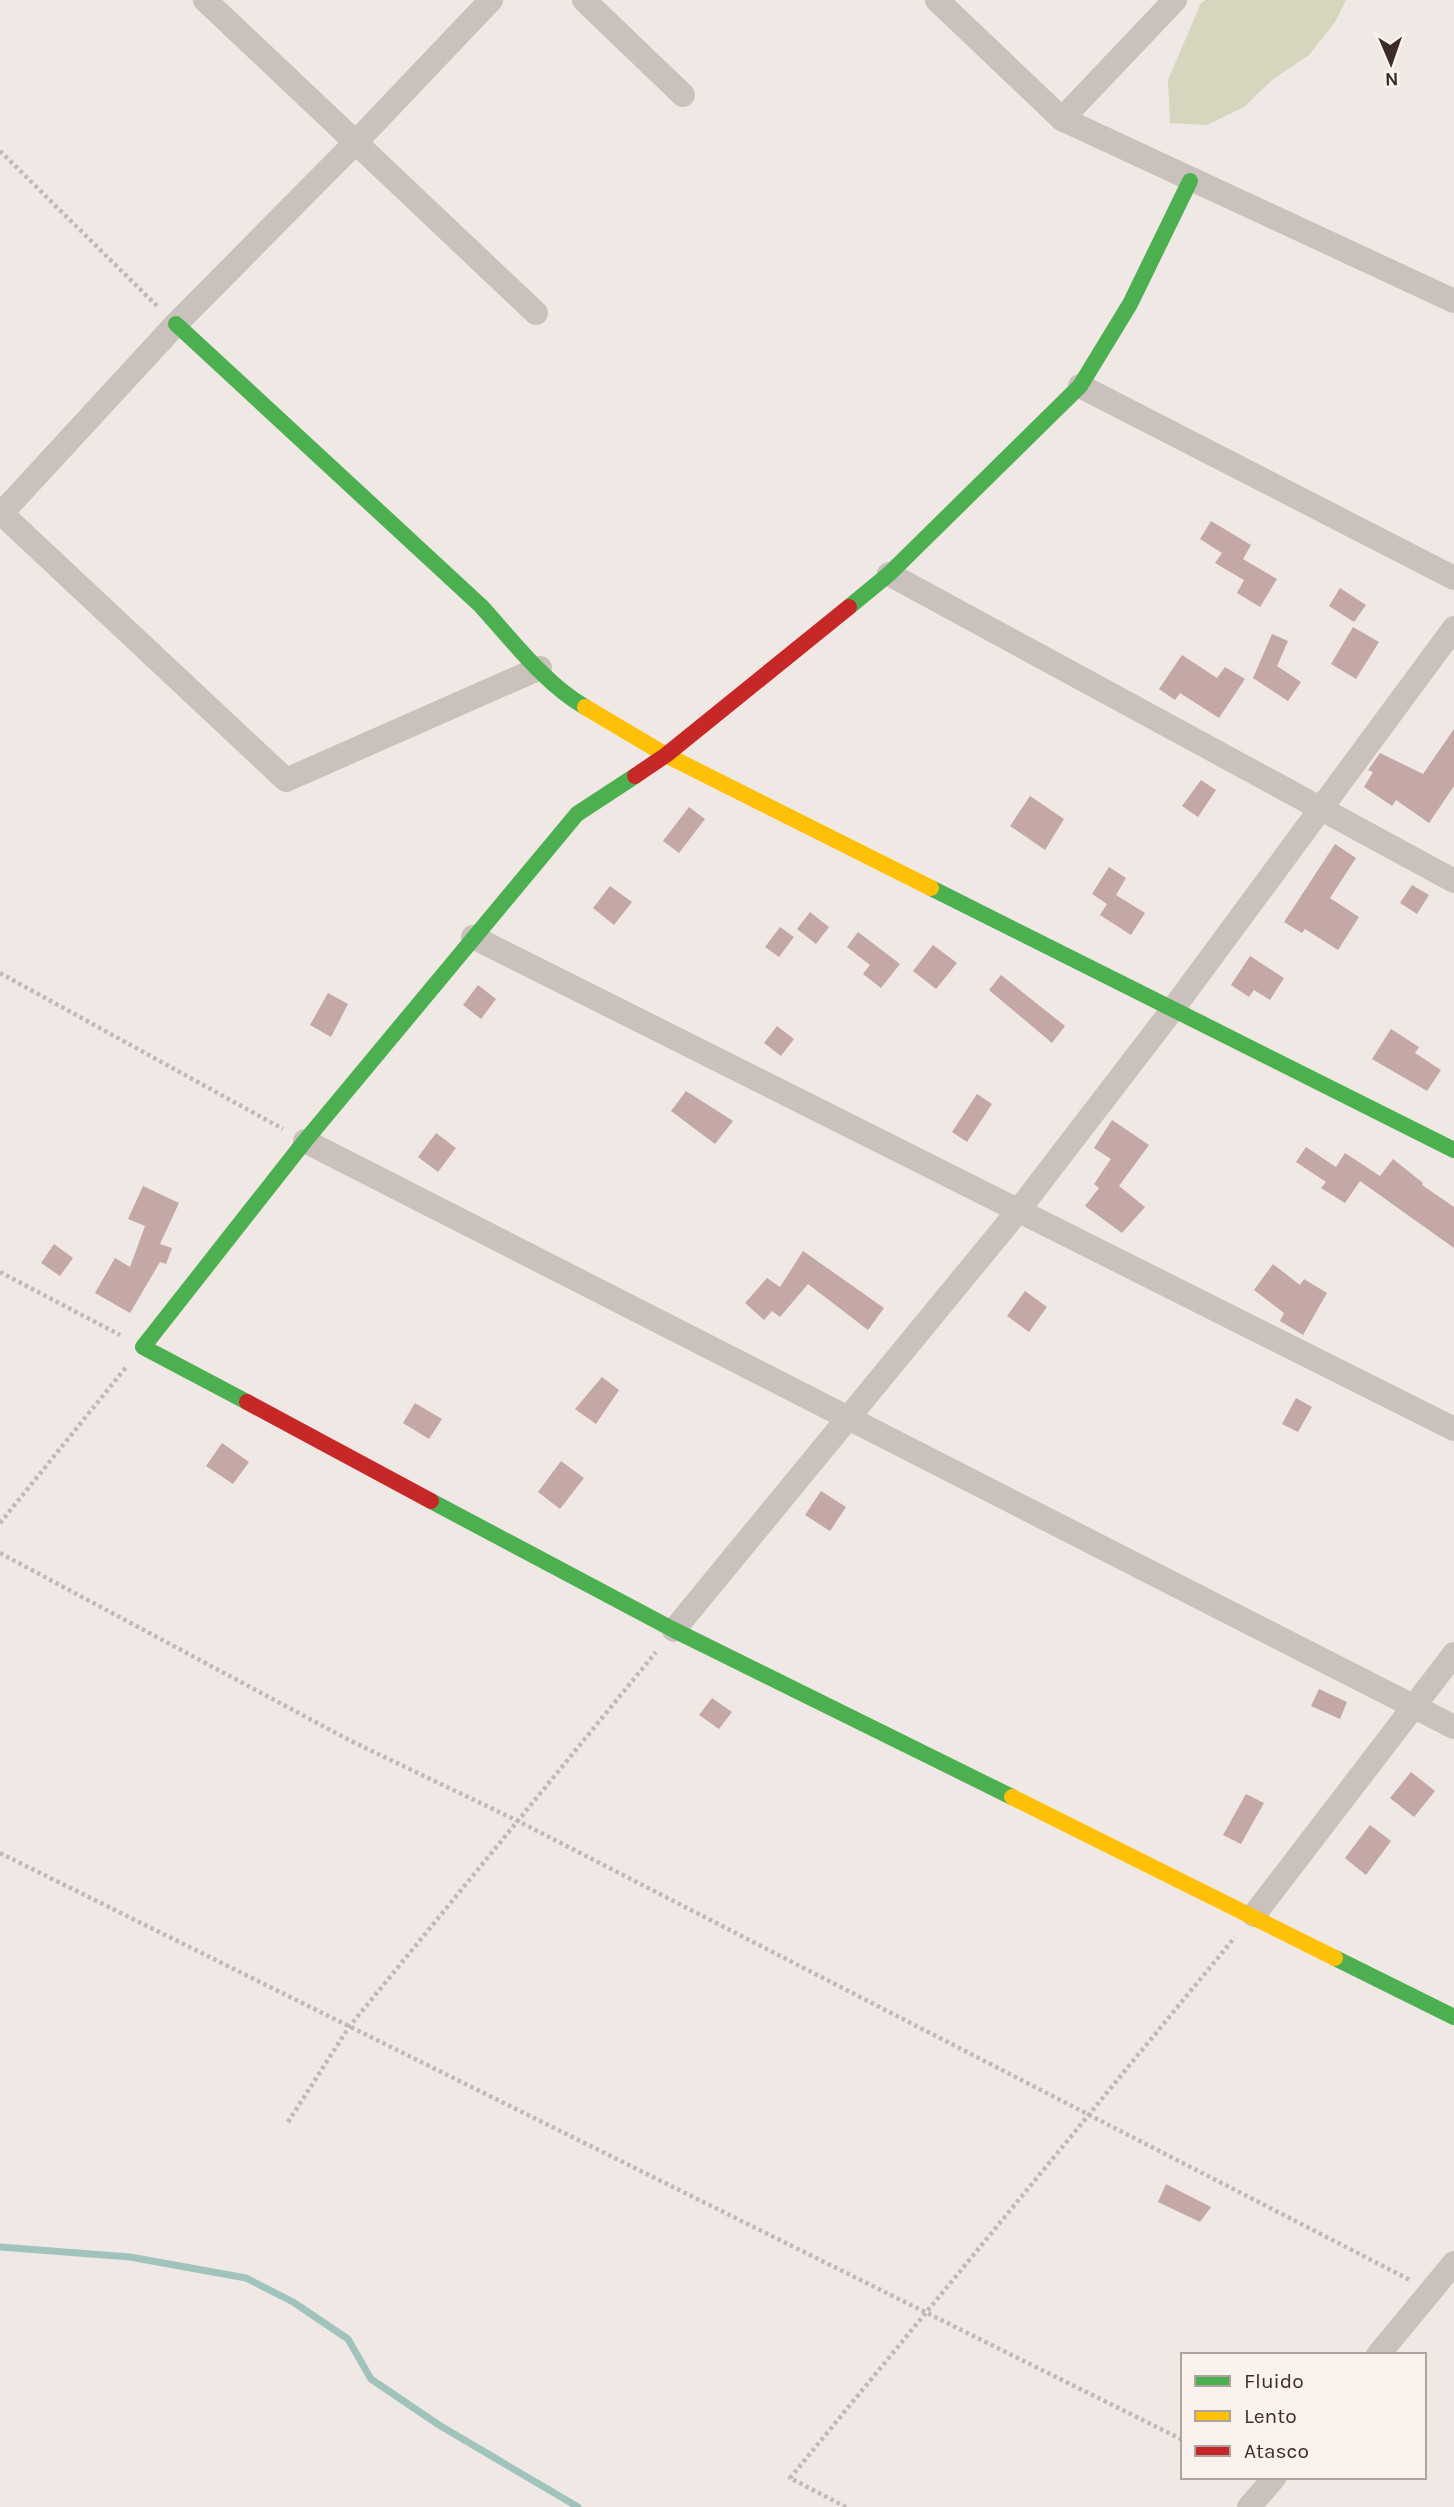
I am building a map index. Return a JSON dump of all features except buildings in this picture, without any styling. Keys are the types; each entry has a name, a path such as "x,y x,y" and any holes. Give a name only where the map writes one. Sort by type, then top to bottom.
{"street":[{"path":"205,0 536,313"},
{"path":"491,0 357,141 176,324 0,514 286,780 540,668"},
{"path":"584,0 683,95"},
{"path":"937,0 1062,119 1190,181 1454,301"},
{"path":"1062,119 1175,0"},
{"path":"1190,181 1130,304 1080,386 889,574 666,755 577,814 305,1141 143,1347 674,1630 1254,1915 1454,2017"},
{"path":"176,324 481,606 574,701 666,755 1454,1150"},
{"path":"1080,386 1454,578"},
{"path":"889,574 1454,881"},
{"path":"674,1630 1018,1211 1173,1009 1454,628"},
{"path":"472,937 1454,1429"},
{"path":"305,1141 1454,1727"},
{"path":"1254,1915 1454,1654"},
{"path":"1380,2353 1454,2263"},
{"path":"1249,2507 1273,2479"}],"path":[{"path":"0,151 176,324"},
{"path":"0,973 305,1141"},
{"path":"0,1272 143,1347 0,1523"},
{"path":"0,1553 351,1741 518,1821 1431,2291"},
{"path":"288,2122 349,2027 674,1630"},
{"path":"0,1853 1181,2439"},
{"path":"846,2507 790,2478 1254,1915"}],"green space":[{"path":"1206,0 1346,0 1335,22 1309,55 1272,80 1244,107 1207,125 1170,123 1168,80 1201,3"}],"waterway":[{"path":"0,2247 130,2257 246,2278 293,2302 348,2339 371,2379 439,2425 578,2507"}],"traffic: fast":[{"path":"849,607 889,574 1080,386 1130,304 1190,181"},
{"path":"176,324 481,606 543,674 585,707"},
{"path":"247,1402 143,1347 305,1141 577,814 635,776"},
{"path":"931,888 1454,1150"},
{"path":"431,1501 674,1630 1012,1797"},
{"path":"1335,1958 1454,2017"}],"traffic: slow":[{"path":"585,707 666,755 931,888"},
{"path":"1012,1797 1335,1958"}],"traffic: jam":[{"path":"635,776 666,755 849,607"},
{"path":"247,1402 431,1501"}]}
